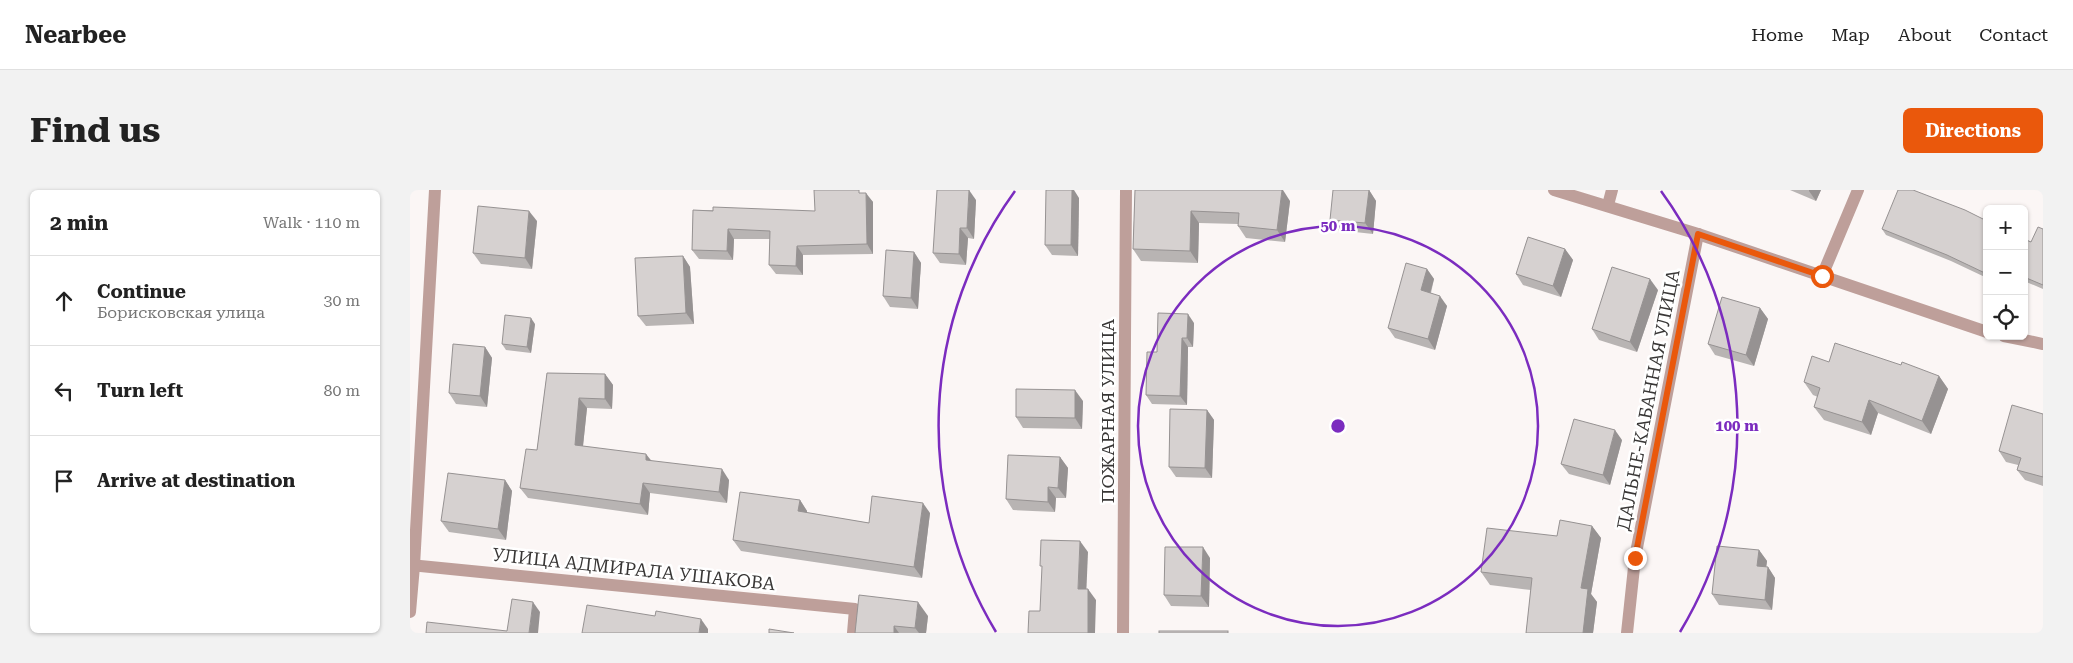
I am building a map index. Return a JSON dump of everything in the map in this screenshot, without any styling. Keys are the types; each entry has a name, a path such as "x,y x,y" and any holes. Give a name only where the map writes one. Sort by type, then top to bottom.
{"street":[{"path":"410,612 435,190"},
{"name":"ПОЖАРНАЯ УЛИЦА","path":"1123,633 1126,190"},
{"path":"1554,190 1698,234 1983,331"},
{"path":"1608,205 1612,190"},
{"path":"1822,276 1858,190"},
{"name":"ДАЛЬНЕ-КАБАННАЯ УЛИЦА","path":"1627,633 1635,558 1698,234"},
{"path":"2024,340 2043,344"},
{"name":"УЛИЦА АДМИРАЛА УШАКОВА","path":"412,565 855,609 853,633"}],"building":[{"path":"814,190 859,190 859,193 866,193 867,244 797,246 796,266 769,265 770,231 728,229 727,251 692,250 693,210 713,211 713,207 815,211"},
{"path":"937,190 969,190 967,228 960,228 959,254 933,253"},
{"path":"1046,190 1072,190 1071,245 1045,245"},
{"path":"1135,190 1282,190 1277,230 1238,226 1239,213 1191,211 1190,251 1133,249"},
{"path":"1333,190 1369,190 1365,223 1330,220"},
{"path":"1898,190 1913,190 1965,210 1983,219 1983,272 1947,255 1882,229"},
{"path":"478,206 529,211 525,258 473,253"},
{"path":"2038,227 2043,229 2043,285 2028,279 2028,241 2031,242"},
{"path":"1528,237 1565,249 1553,286 1516,274"},
{"path":"886,250 914,252 911,298 883,296"},
{"path":"683,256 686,313 638,316 635,258"},
{"path":"1406,263 1427,269 1421,290 1440,296 1428,339 1388,328"},
{"path":"1612,267 1650,279 1630,342 1592,329"},
{"path":"1722,297 1760,308 1746,355 1708,344"},
{"path":"1158,313 1188,314 1187,338 1182,338 1180,396 1146,395 1147,352 1157,352"},
{"path":"505,315 531,318 527,347 502,344"},
{"path":"1835,343 1901,365 1902,362 1939,376 1922,421 1869,400 1862,422 1814,407 1820,388 1804,382 1812,356 1829,362"},
{"path":"453,344 485,347 480,396 449,393"},
{"path":"547,373 605,374 605,399 579,398 575,445 646,454 646,460 722,469 719,492 643,483 640,504 520,488 526,449 537,450"},
{"path":"1016,389 1075,390 1075,418 1016,417"},
{"path":"2012,405 2043,414 2043,477 2017,470 2021,458 1999,451"},
{"path":"1170,409 1207,410 1205,468 1169,467"},
{"path":"1574,419 1615,430 1603,475 1561,464"},
{"path":"1008,455 1060,457 1058,488 1048,487 1048,502 1006,499"},
{"path":"448,473 505,480 498,529 441,521"},
{"path":"740,492 800,500 798,511 869,523 872,496 923,503 914,567 733,540"},
{"path":"1560,520 1592,526 1581,588 1588,589 1583,633 1526,633 1532,578 1481,572 1487,528 1557,536"},
{"path":"1041,540 1080,541 1078,589 1088,589 1088,633 1028,633 1029,611 1040,611"},
{"path":"1717,546 1759,550 1757,566 1768,567 1765,600 1712,594"},
{"path":"1165,547 1203,547 1201,596 1164,595"},
{"path":"859,595 918,602 915,628 894,626 894,633 855,633"},
{"path":"512,599 533,602 529,633 426,633 427,622 507,631"},
{"path":"587,605 655,616 656,611 701,619 699,633 582,633"},
{"path":"769,629 794,633 769,633"},
{"path":"1159,631 1228,631 1228,633 1159,633"}],"route":[{"path":"1635,558 1698,234 1822,276"}]}
